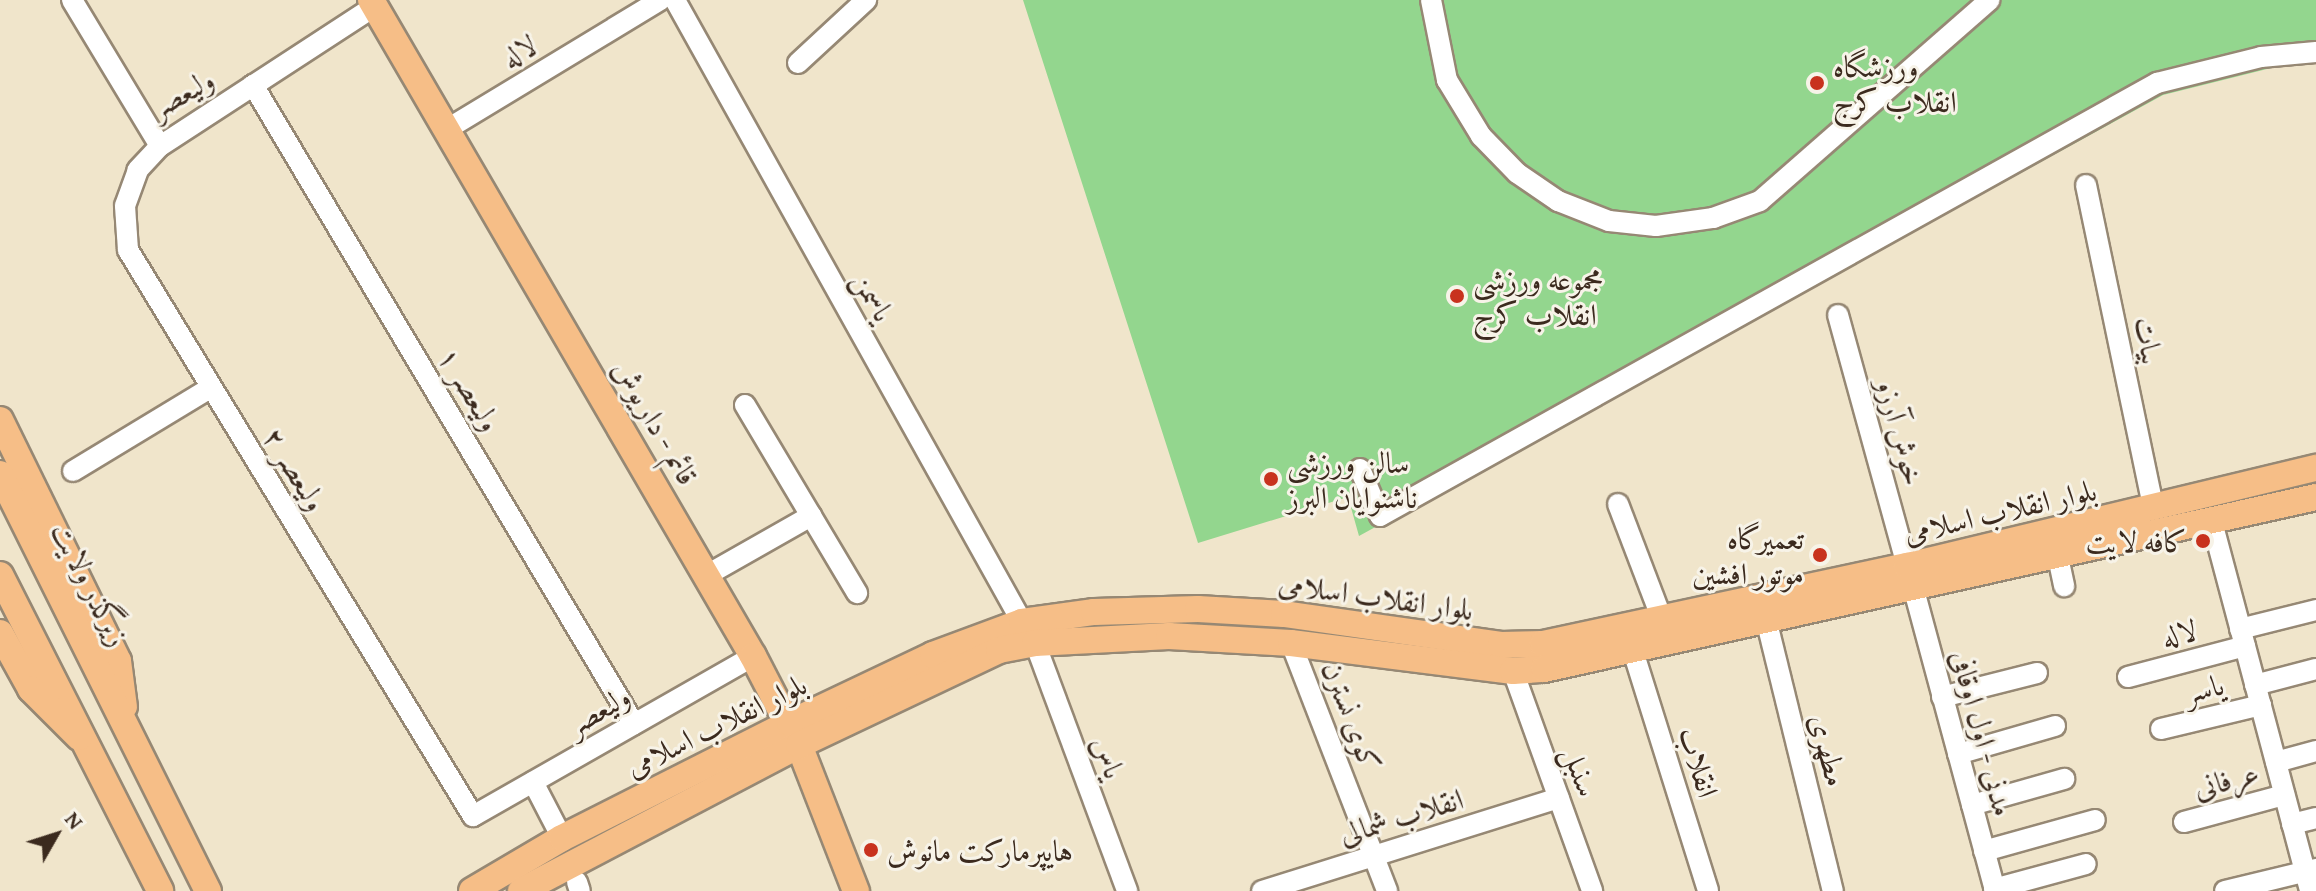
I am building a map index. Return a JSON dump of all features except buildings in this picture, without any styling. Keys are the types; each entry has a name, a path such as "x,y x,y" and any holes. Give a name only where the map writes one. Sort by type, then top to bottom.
{"main road":[{"name":"قائم - داریوش","path":"373,3 449,128 753,656 795,734 856,891"},
{"path":"0,420 118,661 125,723"},
{"name":"بلوار انقلاب اسلامی","path":"1028,633 1291,643 1513,671 1633,651 1767,623 2153,507 2316,468"},
{"name":"زیرگذر ولایت","path":"0,474 204,880"},
{"name":"بلوار انقلاب اسلامی","path":"472,891 562,838 1028,633 1094,612 1198,609 1284,614 1501,645 1543,644 1662,619 2058,557 2316,497"},
{"path":"0,575 90,746 160,891"},
{"path":"0,633 31,689 90,746"},
{"name":"بلوار انقلاب اسلامی","path":"521,891 795,734"},
{"path":"204,880 221,891"}],"street":[{"name":"ولیعصر","path":"72,0 160,146 373,3"},
{"name":"لاله","path":"449,128 660,0"},
{"name":"یاسمن","path":"675,0 1028,633"},
{"path":"798,63 866,0"},
{"path":"1431,0 1447,80 1481,136 1517,173 1558,201 1609,221 1656,226 1713,218 1760,201 1990,0"},
{"path":"1360,469 1380,516 2157,83 2261,57 2316,52"},
{"name":"ولیعصر ۱","path":"253,85 634,724"},
{"name":"ولیعصر ۲","path":"160,146 138,170 125,206 128,250 473,816"},
{"name":"بیات","path":"2086,185 2153,507"},
{"name":"خوش آرزو","path":"1838,315 1910,578"},
{"path":"73,471 210,388"},
{"path":"745,405 857,593"},
{"path":"1618,504 1662,619"},
{"path":"707,575 811,516"},
{"path":"2212,522 2292,824 2310,877 2225,891"},
{"path":"2058,557 2064,586"},
{"name":"مدنی - اول اوقافی","path":"1910,578 1994,890"},
{"name":"لاله","path":"2128,677 2316,610"},
{"name":"مطهری","path":"1767,623 1833,891"},
{"name":"یاس","path":"1028,633 1127,891"},
{"name":"کوی نسترن","path":"1291,643 1387,891"},
{"name":"انقلاب","path":"1633,651 1708,891"},
{"name":"ولیعصر","path":"473,816 753,656"},
{"name":"یاسر","path":"2161,729 2258,695 2316,669"},
{"name":"سنبل","path":"1513,671 1592,891"},
{"path":"1942,697 2037,673"},
{"path":"1958,754 2055,726"},
{"path":"2276,762 2316,751"},
{"path":"1972,805 2064,779"},
{"path":"533,782 562,838"},
{"name":"عرفانی","path":"2184,822 2284,795"},
{"name":"انقلاب شمالی","path":"1262,891 1559,798"},
{"path":"2292,824 2316,818"},
{"path":"1984,851 2095,820"},
{"path":"1994,890 2086,864"}],"green space":[{"name":"مجموعه ورزشی انقلاب کرج","path":"1023,0 2316,0 2316,63 2283,65 2163,95 1359,536 1348,497 1198,543"}],"place":[{"name":"ورزشگاه انقلاب کرج","path":"1817,83"},
{"name":"مجموعه ورزشی انقلاب کرج","path":"1457,296"},
{"name":"سالن ورزشی ناشنوایان البرز","path":"1271,479"},
{"name":"کافه لایت","path":"2203,541"},
{"name":"تعمیرگاه موتور افشین","path":"1820,555"},
{"name":"هایپرمارکت مانوش","path":"871,850"}]}
